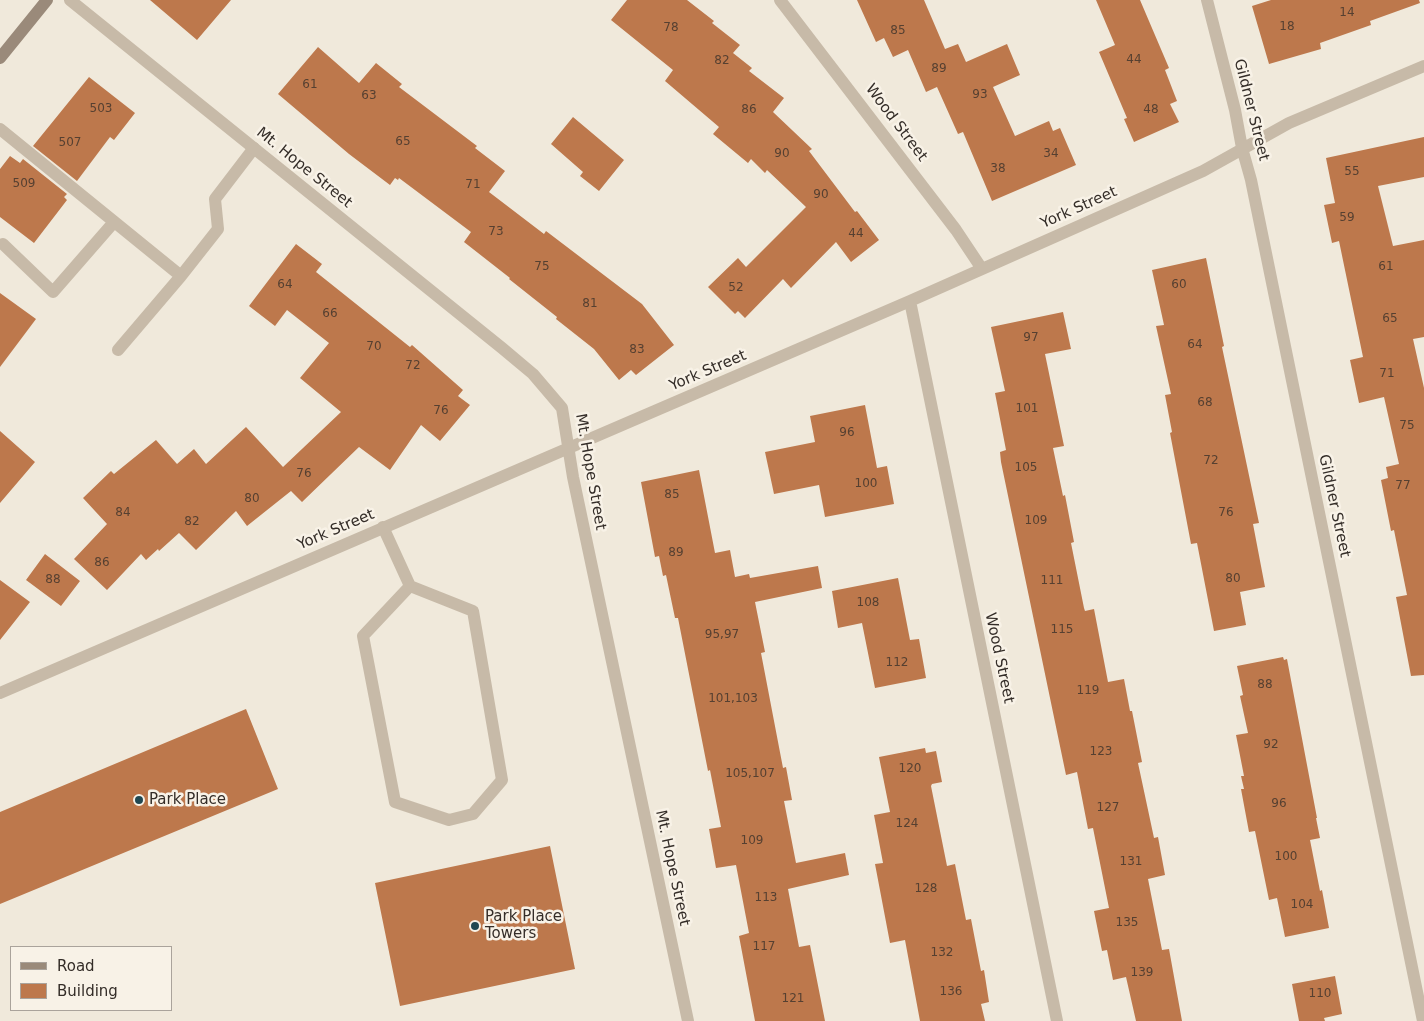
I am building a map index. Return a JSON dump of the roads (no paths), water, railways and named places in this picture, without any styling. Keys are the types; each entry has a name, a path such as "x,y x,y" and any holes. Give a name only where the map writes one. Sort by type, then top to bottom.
{"street":[{"path":"0,58 47,0"},
{"name":"Mt. Hope Street","path":"70,0 532,374 562,408 568,450 688,1021"},
{"name":"Wood Street","path":"780,0 956,230 982,269"},
{"name":"Gildner Street","path":"1207,0 1251,180 1423,1021"},
{"name":"York Street","path":"0,693 383,527 568,450 910,301 1203,171 1289,123 1424,66"},
{"path":"0,129 181,276"},
{"path":"118,350 218,229 215,199 254,148"},
{"path":"2,244 53,292 114,222"},
{"name":"Wood Street","path":"910,301 1057,1021"},
{"path":"383,527 410,586 473,611 502,780 473,814 449,820 395,802 363,636 410,586"}],"place":[{"name":"Park Place","path":"139,800"},
{"name":"Park Place Towers","path":"475,926"}]}
